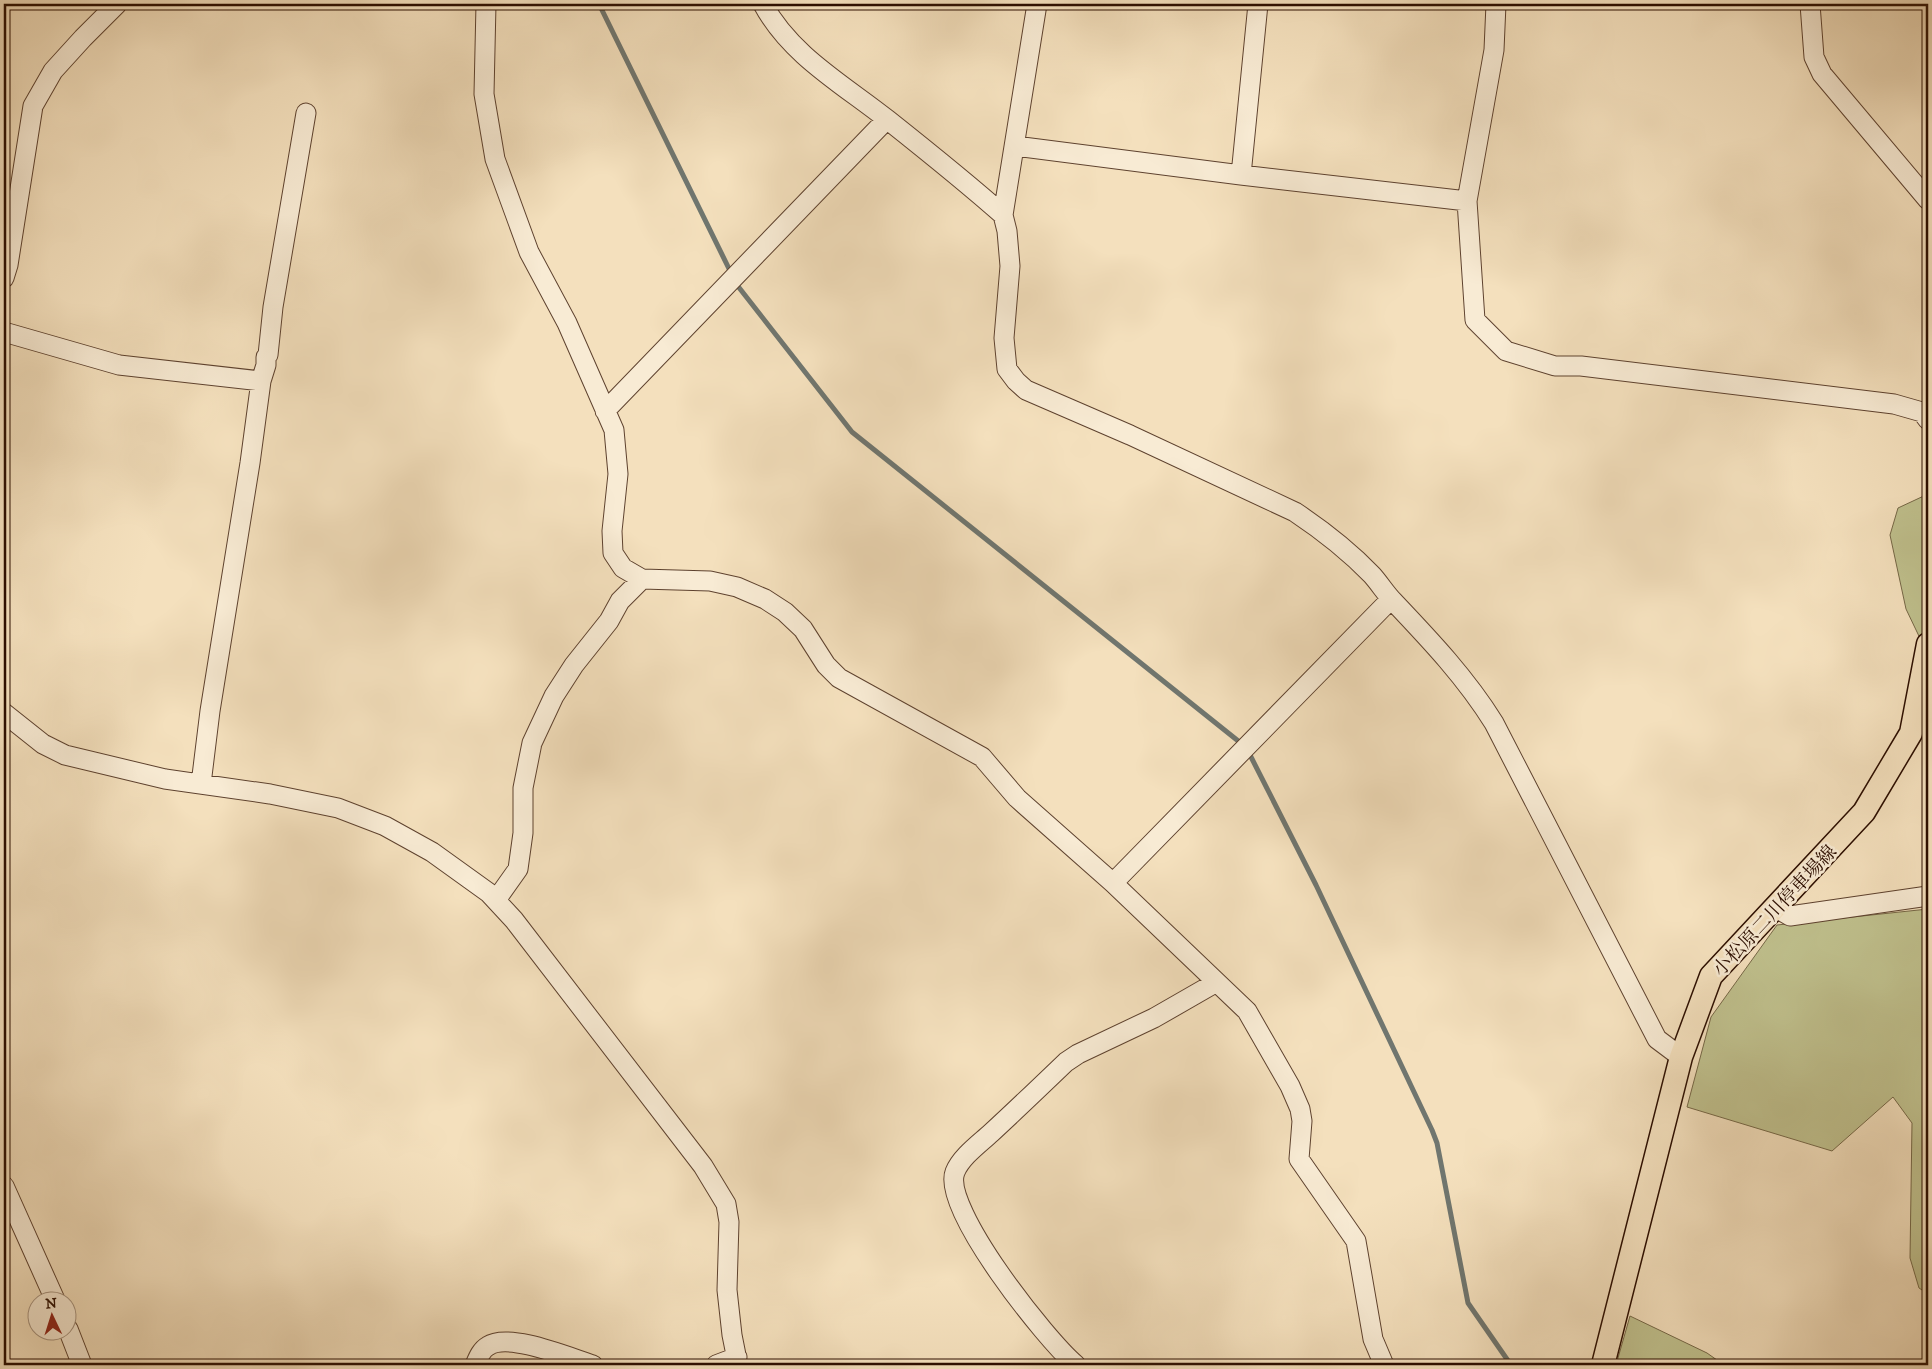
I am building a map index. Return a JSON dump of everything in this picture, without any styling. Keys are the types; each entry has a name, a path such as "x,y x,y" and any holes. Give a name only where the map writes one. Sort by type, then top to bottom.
{"main road":[{"name":"小松原二川停車場線","path":"1603,1365 1680,1057 1712,976 1864,812 1911,733 1928,644"}],"street":[{"path":"4,278 8,265 33,106 53,72 117,4"},
{"path":"486,4 484,94 495,159 529,252 567,323 614,430 618,474 612,530 613,552 623,568 642,579 710,581 737,587 765,599 785,612 803,629 826,665 839,678 982,757 1017,798 1113,883 1246,1011 1290,1086 1300,1109 1302,1121 1299,1159 1356,1241 1373,1339 1384,1365"},
{"path":"763,4 780,32 831,79 886,119 1003,216"},
{"path":"1037,4 1003,216 1007,231 1010,266 1004,338 1007,369 1026,390 1130,435 1295,512 1319,528 1365,569 1447,657 1476,694 1494,723 1657,1039 1680,1057"},
{"path":"1241,175 1258,4"},
{"path":"1496,4 1494,50 1467,201 1475,320 1506,351 1555,366 1581,366 1894,404 1922,412 1928,420"},
{"path":"1810,4 1814,58 1822,74 1928,200"},
{"path":"201,784 210,711 250,463 261,381 266,365 266,356 268,355 273,307 306,113"},
{"path":"605,411 886,119"},
{"path":"1014,146 1467,201"},
{"path":"4,332 119,365 261,381"},
{"path":"496,900 518,869 523,834 523,788 532,743 554,696 574,665 609,621 620,601 642,579"},
{"path":"1113,883 1391,599"},
{"path":"4,713 43,744 65,755 165,780 270,794 338,808 385,826 454,867 496,900 542,955 703,1166 726,1204 729,1222 727,1290 737,1361 716,1365"},
{"path":"1776,908 1790,916 1928,896"},
{"path":"1076,1365 1000,1276 973,1230 955,1192 953,1178 955,1171 974,1148 1066,1062 1078,1054 1154,1018 1215,982"},
{"path":"4,1186 52,1292"},
{"path":"73,1342 82,1365"},
{"path":"475,1365 487,1346 496,1343 522,1343 593,1365"}],"green space":[{"path":"1928,494 1928,655 1906,609 1890,535 1898,508"},
{"path":"1928,909 1928,1294 1919,1288 1910,1258 1912,1123 1893,1097 1832,1151 1687,1107 1711,1017 1777,925"},
{"path":"1630,1316 1707,1353 1724,1365 1616,1365"}],"waterway":[{"path":"599,4 737,285 852,432 1242,744"},
{"path":"1248,751 1316,885 1432,1130 1437,1143 1468,1303 1511,1365"}]}
